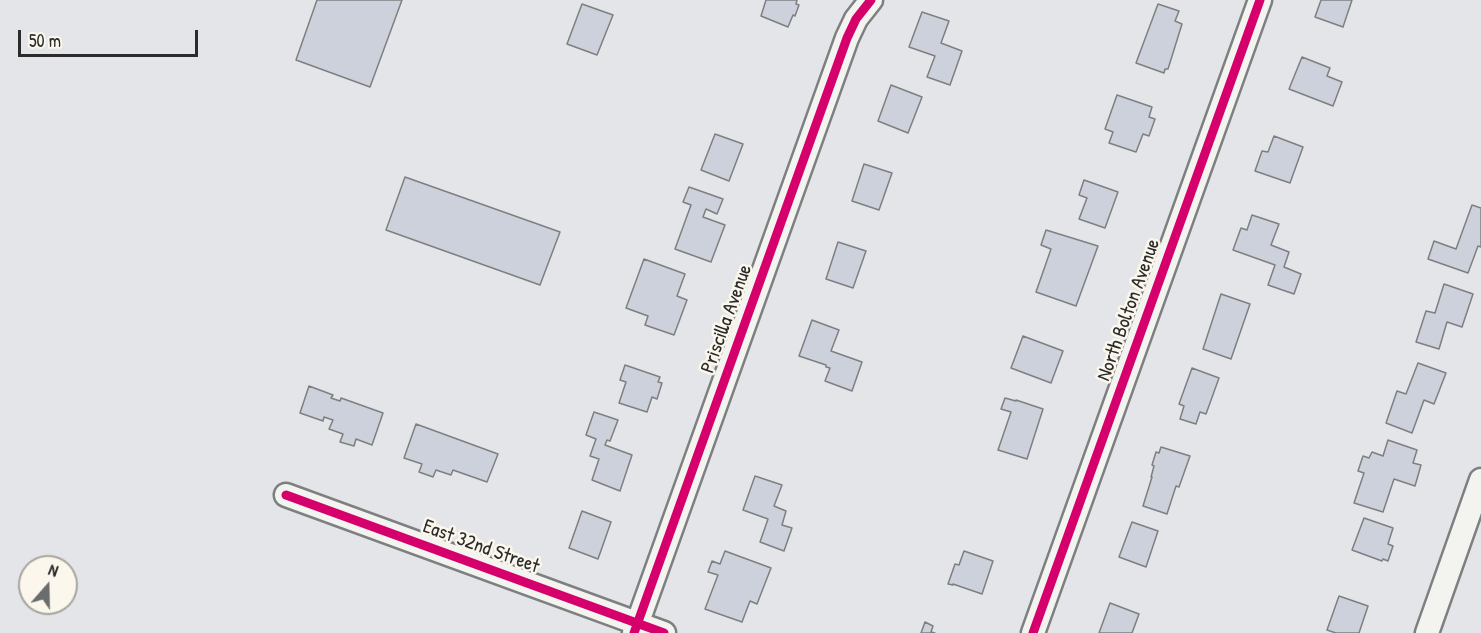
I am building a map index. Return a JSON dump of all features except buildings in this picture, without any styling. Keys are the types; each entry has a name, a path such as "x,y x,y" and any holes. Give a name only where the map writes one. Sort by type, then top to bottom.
{"street":[{"name":"Priscilla Avenue","path":"636,628 847,38 856,19 871,0"},
{"name":"North Bolton Avenue","path":"1033,633 1260,0"},
{"path":"1427,633 1481,480"},
{"name":"East 32nd Street","path":"286,495 636,628 664,633"}],"cycle path":[{"path":"634,633 847,38 856,19 871,0"},
{"path":"1033,633 1260,0"},
{"path":"286,495 664,633"}]}
